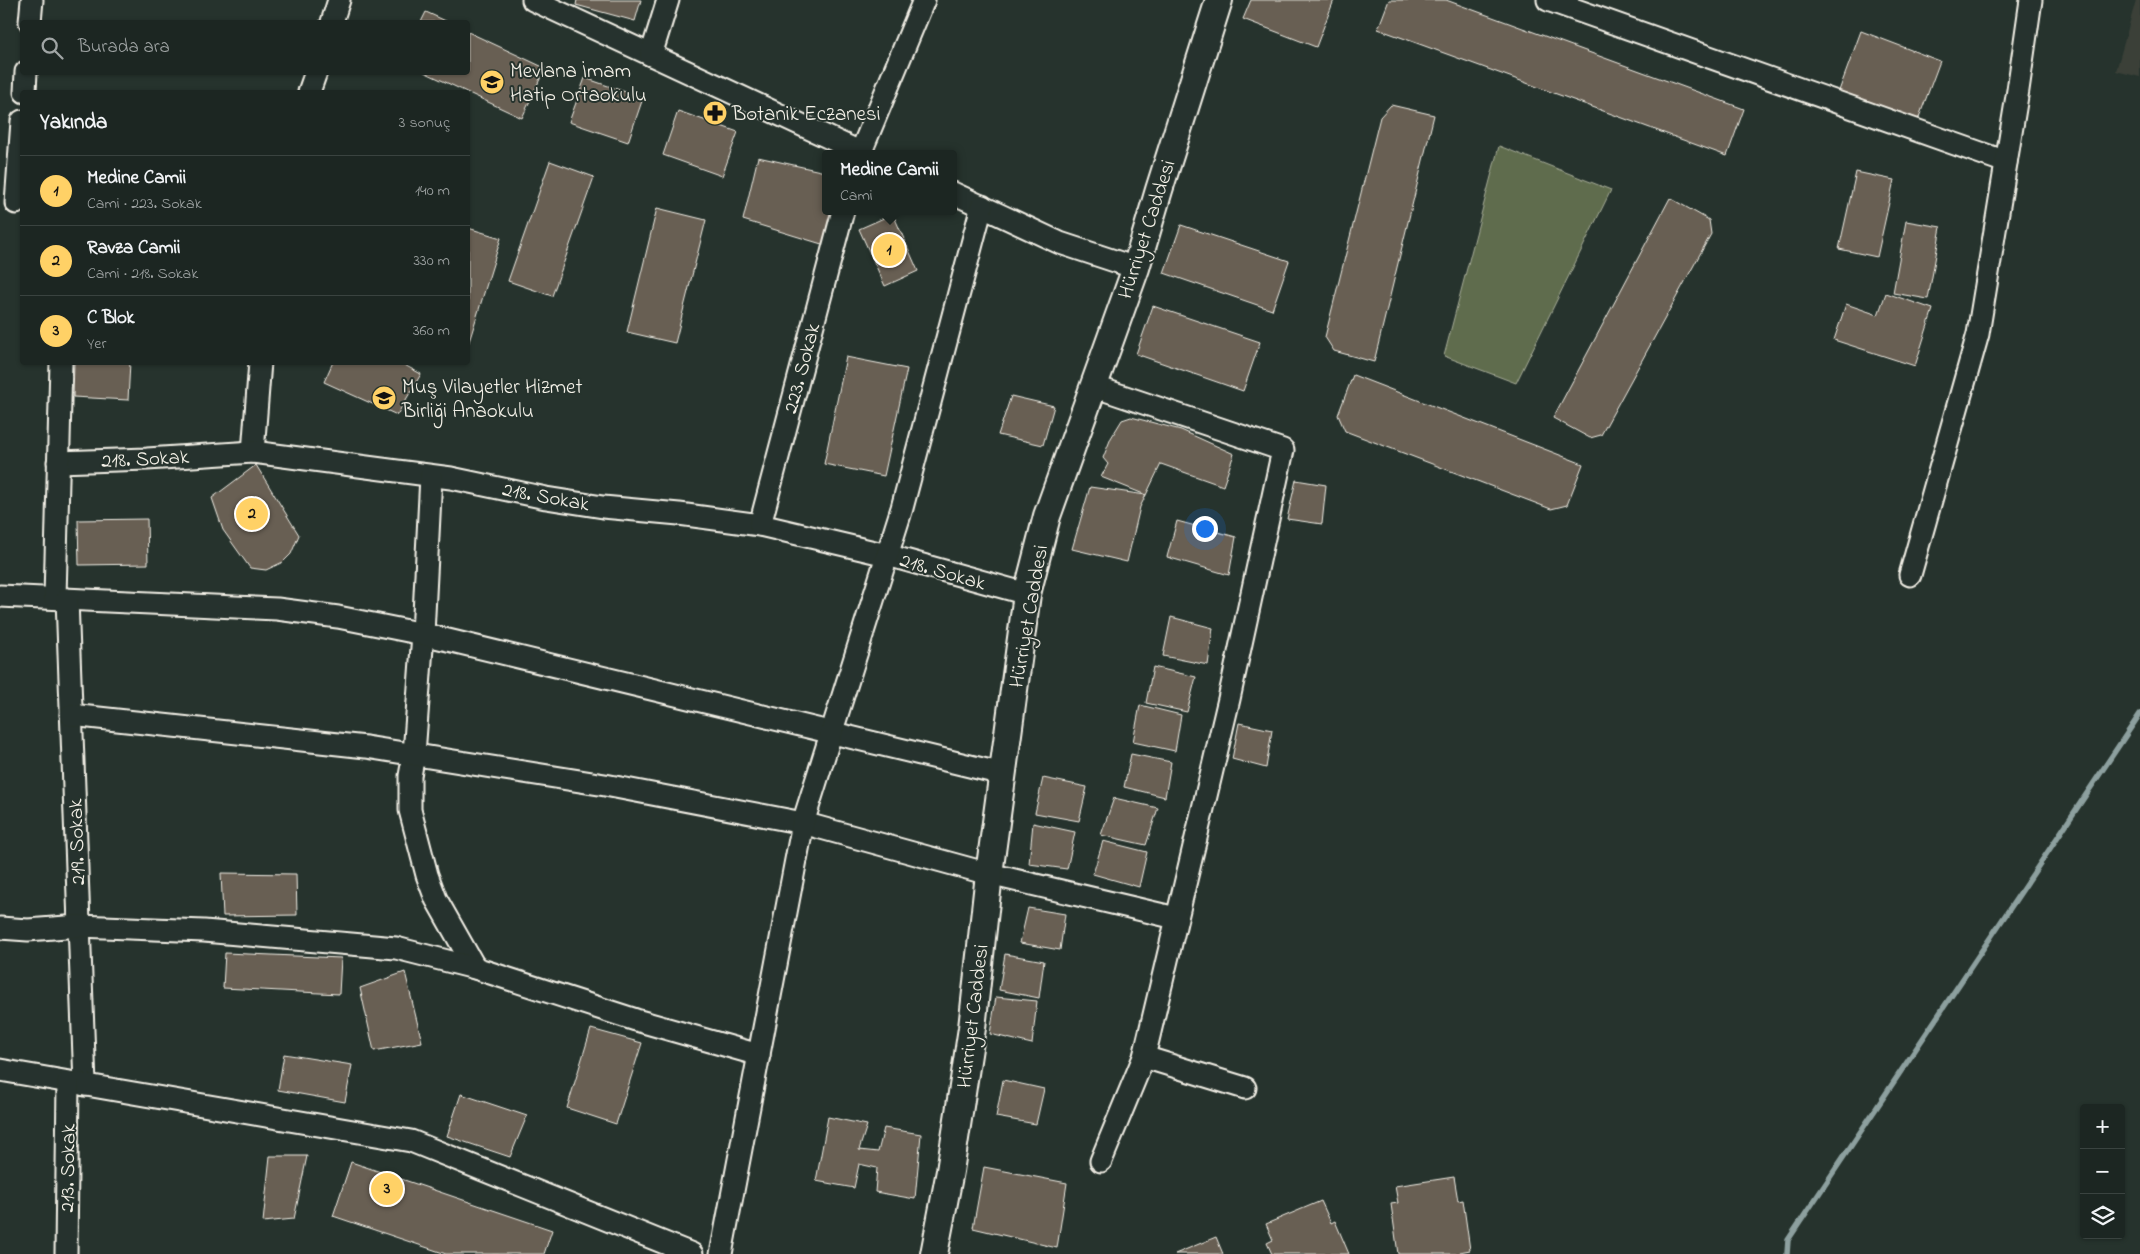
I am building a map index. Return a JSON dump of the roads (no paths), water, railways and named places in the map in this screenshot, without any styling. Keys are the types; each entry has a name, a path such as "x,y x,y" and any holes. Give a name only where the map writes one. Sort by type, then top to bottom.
{"street":[{"path":"30,20 32,0"},
{"path":"333,20 339,0"},
{"path":"533,0 855,150"},
{"path":"651,55 668,0"},
{"path":"862,150 924,0"},
{"name":"Hürriyet Caddesi","path":"934,1254 950,1171 972,1028 989,874 1027,594 1047,516 1136,268 1219,0"},
{"path":"1548,0 2006,162"},
{"path":"1910,575 1978,334 2031,0"},
{"path":"25,90 26,75"},
{"path":"310,90 315,75"},
{"path":"13,202 20,139"},
{"path":"957,195 1060,243 1136,268"},
{"path":"721,1254 803,823 902,508 982,206"},
{"name":"223. Sokak","path":"760,526 842,215"},
{"name":"219. Sokak","path":"61,365 58,462 61,598 71,715 79,926 77,1084"},
{"path":"253,452 260,365"},
{"path":"1093,386 1283,450 1229,699 1144,1057 1101,1161"},
{"name":"218. Sokak","path":"58,462 146,460 253,452 430,476 603,507 679,514 760,526 887,555 1027,594"},
{"path":"430,476 423,634 414,754 410,776 410,810 426,875 436,899 475,968"},
{"path":"0,596 277,609 338,617 423,634 1003,774"},
{"path":"71,715 366,747 605,785 803,823 989,874 1176,918"},
{"path":"0,928 28,930 79,926 204,931 396,948 475,968 636,1020 759,1055"},
{"path":"1144,1057 1245,1088"},
{"path":"0,1070 411,1141 692,1254"},
{"name":"213. Sokak","path":"66,1254 77,1084"}],"waterway":[{"path":"1787,1254 1788,1240 2140,714"}],"place":[{"name":"Mevlana İmam Hatip Ortaokulu","path":"492,82"},
{"name":"Botanik Eczanesi","path":"715,113"},
{"name":"Medine Camii","path":"889,250"},
{"name":"Muş Vilayetler Hizmet Birliği Anaokulu","path":"384,398"},
{"name":"Ravza Camii","path":"252,514"},
{"name":"C Blok","path":"387,1189"}]}
